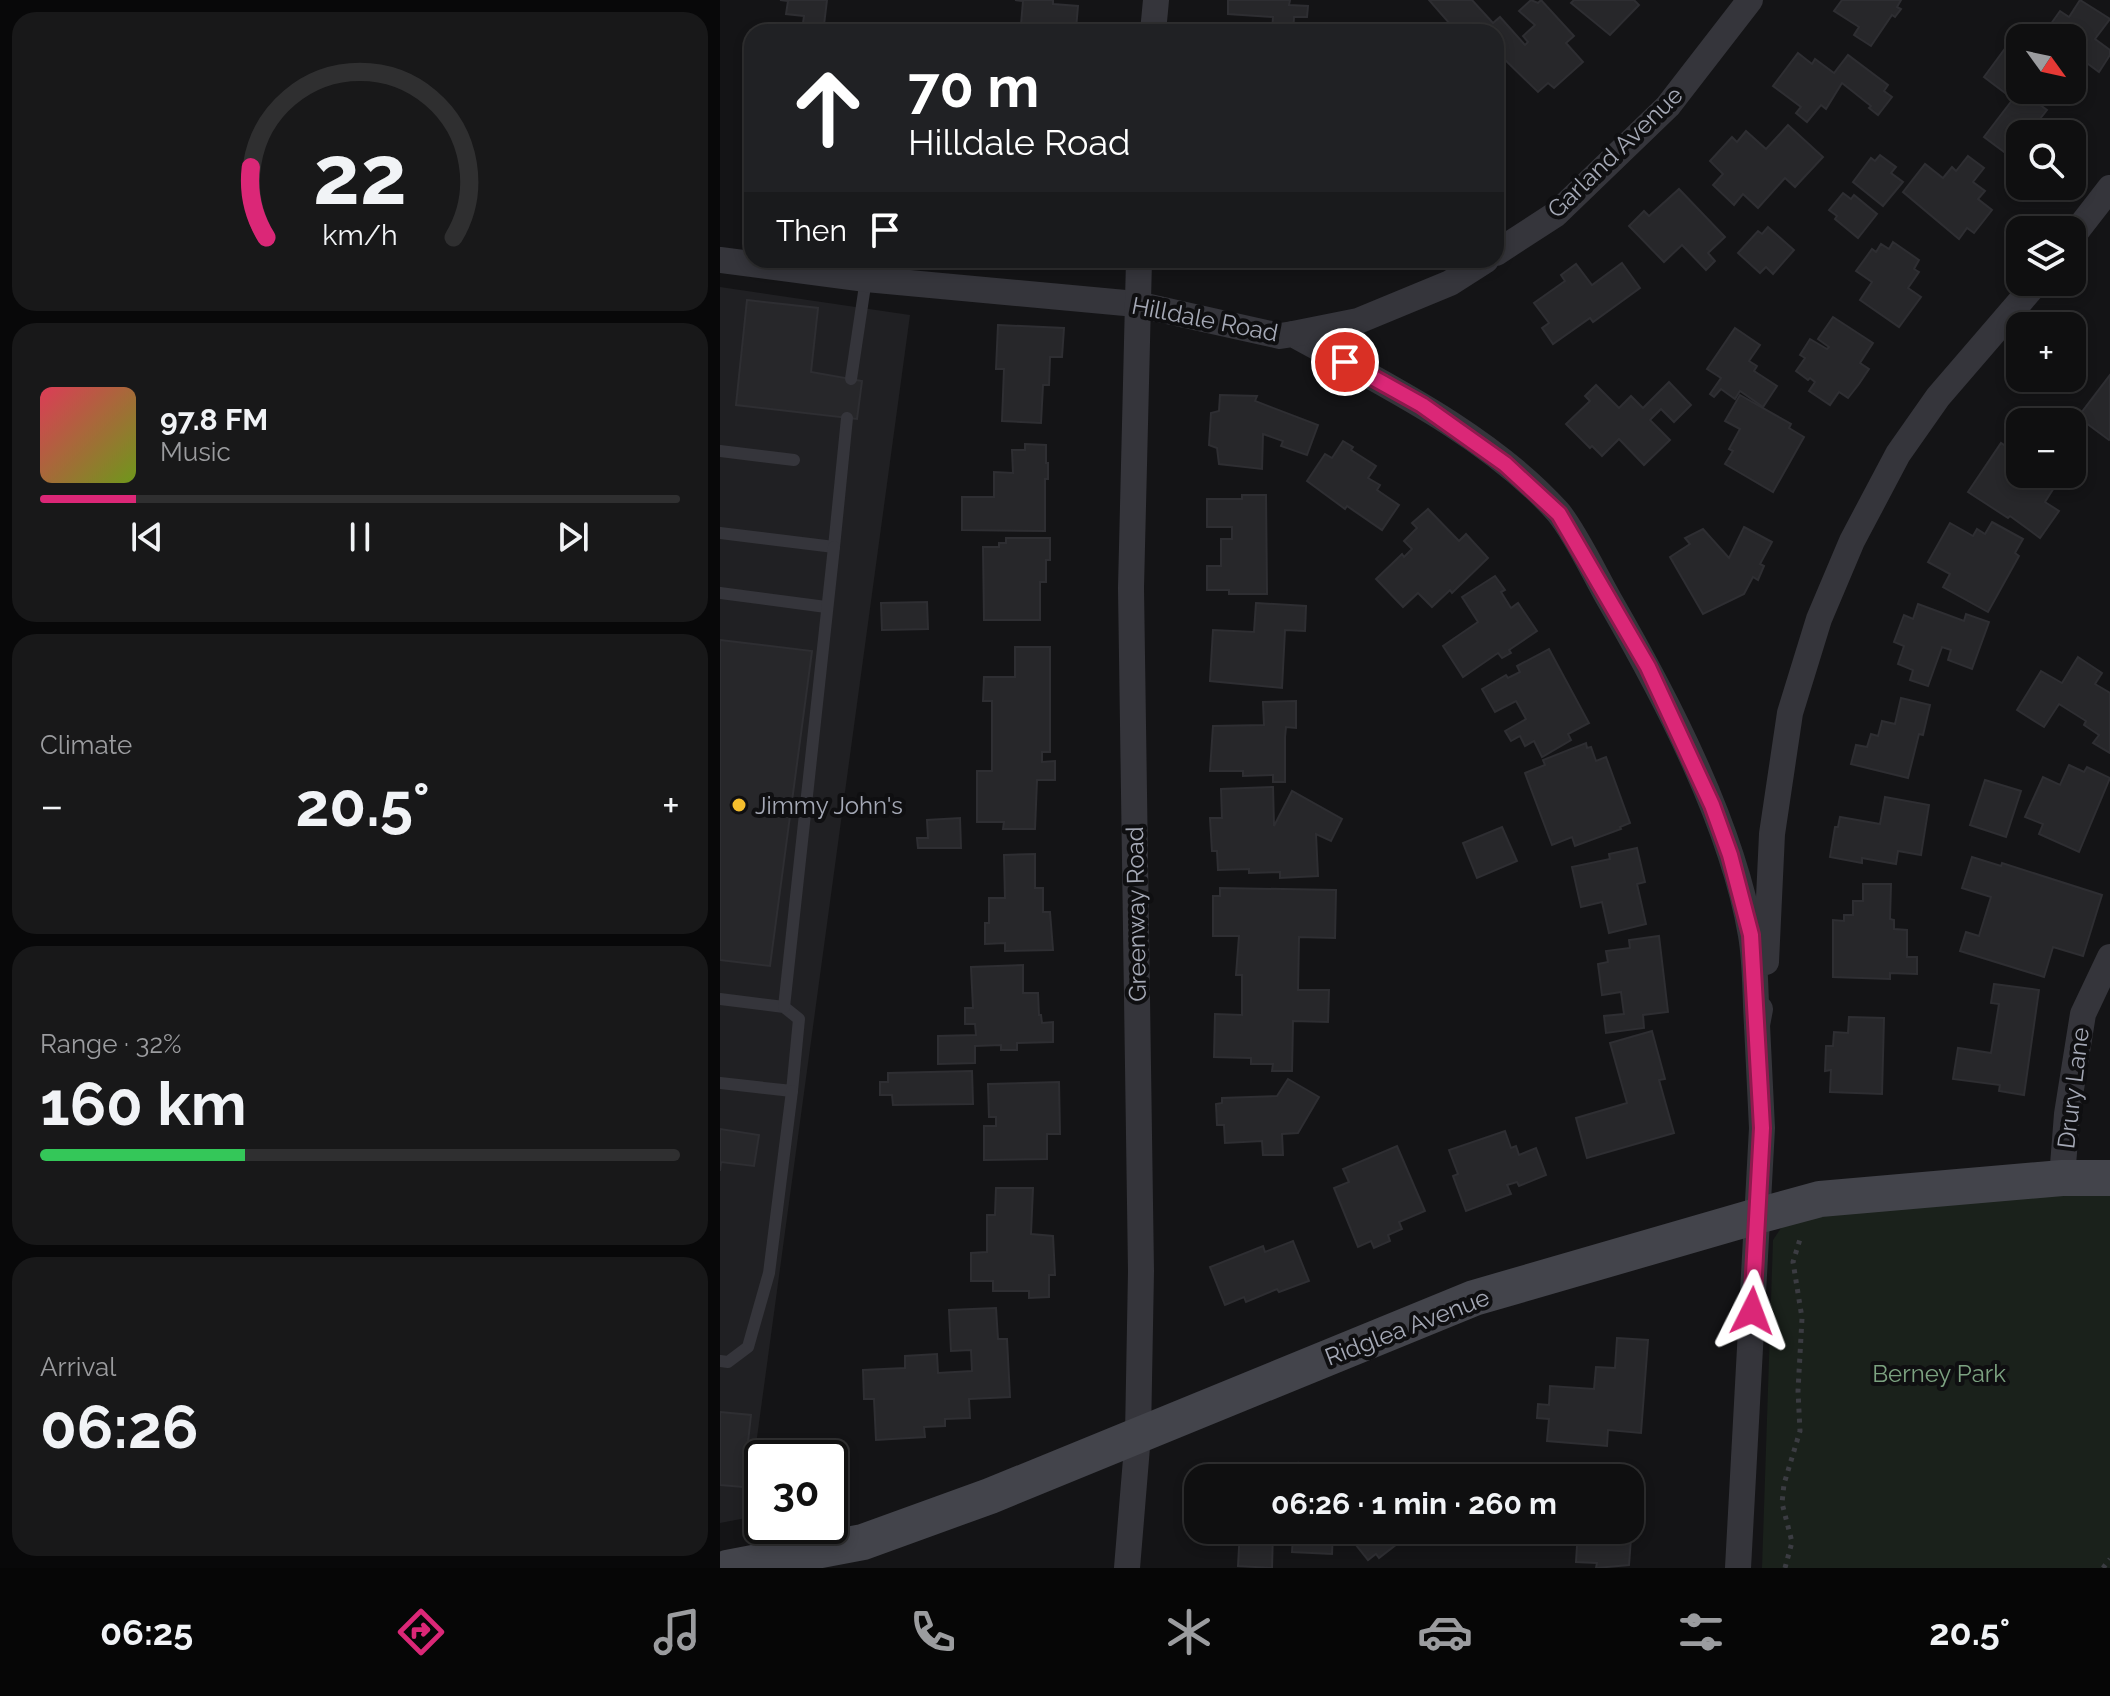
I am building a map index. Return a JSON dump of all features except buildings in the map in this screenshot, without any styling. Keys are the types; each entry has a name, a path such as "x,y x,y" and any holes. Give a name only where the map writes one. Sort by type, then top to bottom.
{"street":[{"path":"1154,24 1156,0"},
{"name":"Garland Avenue","path":"1504,248 1556,214 1668,106 1750,0"},
{"path":"2086,219 2110,188"},
{"name":"Hilldale Road","path":"720,260 744,263"},
{"name":"Hilldale Road","path":"781,268 866,279 1136,304 1280,336 1293,334 1422,405 1505,464 1559,514 1648,667 1712,805 1730,855 1751,935 1757,1025"},
{"name":"Greenway Road","path":"1127,1568 1138,1435 1141,1271 1131,588 1138,268"},
{"path":"1293,334 1358,321 1450,283 1473,268"},
{"path":"1738,1568 1762,1128 1757,1025 1766,964 1772,834 1790,713 1819,619 1852,541 1898,454 1938,397 2025,296"},
{"name":"Drury Lane","path":"2062,1178 2067,1114 2083,1014 2110,957"},
{"name":"Ridglea Avenue","path":"743,1567 863,1542 990,1496 1474,1298 1757,1216 1820,1199 2062,1178 2110,1178"}],"lane":[{"path":"851,379 866,279"},
{"path":"784,1007 847,418"},
{"path":"720,451 794,460"},
{"path":"720,533 834,547"},
{"path":"720,593 826,607"},
{"path":"720,999 784,1007 799,1019 769,1273 748,1347 728,1362 720,1361"},
{"path":"720,1083 792,1091"}],"path":[{"path":"1785,1568 1792,1542 1782,1503 1784,1484 1800,1431 1798,1391 1802,1318 1793,1262 1805,1229"},
{"path":"2103,1568 2110,1559"}],"shaded area":[{"path":"720,287 910,315 757,1440 744,1440 744,1518 720,1523"}],"green space":[{"name":"Berney Park","path":"2110,1185 2110,1568 1762,1568 1773,1240 1783,1225 1808,1216"}],"place":[{"name":"Jimmy John's","path":"739,805"}],"route":[{"path":"1345,362 1422,405 1505,464 1559,514 1648,667 1712,805 1730,855 1751,935 1762,1128 1752,1311"}]}
